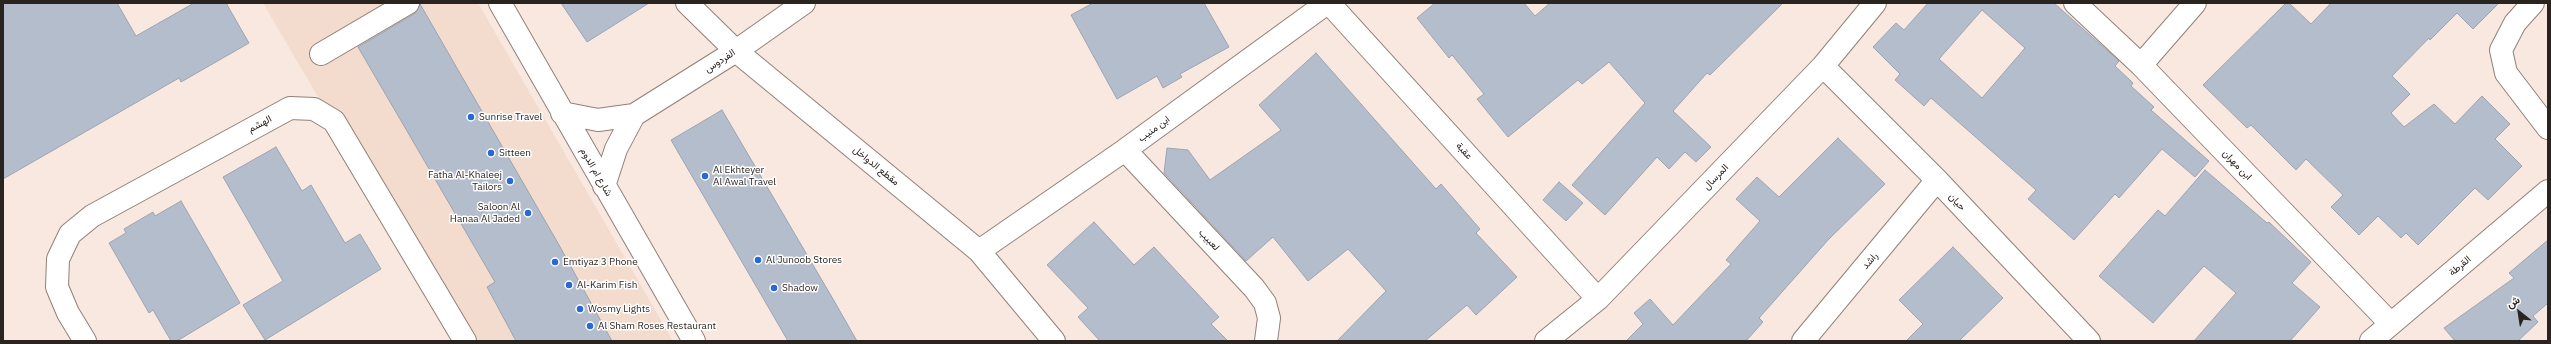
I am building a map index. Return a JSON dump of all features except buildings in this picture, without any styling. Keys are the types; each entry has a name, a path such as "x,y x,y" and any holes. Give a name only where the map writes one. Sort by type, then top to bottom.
{"street":[{"path":"321,54 408,3"},
{"name":"شارع ام الدوم","path":"500,3 694,341"},
{"name":"مقطع الدواخل","path":"687,3 736,51 979,251 1054,341"},
{"name":"الفردوس","path":"562,113 598,120 634,115 736,51 804,3"},
{"name":"ابن منيب","path":"979,251 1125,150 1328,3"},
{"name":"عقبة","path":"1328,3 1598,299"},
{"name":"المرسال","path":"1546,341 1598,299 1823,66 1875,3"},
{"name":"ابن مهران","path":"2075,3 2141,65 2391,324"},
{"path":"2141,65 2196,3"},
{"path":"2533,3 2515,23 2501,50 2506,73 2548,128"},
{"name":"حيان","path":"1823,66 1937,180 2089,341"},
{"name":"الهشم","path":"84,341 68,313 57,287 58,259 70,234 92,216 290,108 314,109 334,121 465,341"},
{"name":"الفردوس","path":"604,186 616,149 634,115"},
{"name":"لعبيب","path":"1125,150 1254,288 1265,304 1269,318 1266,341"},
{"name":"راشد","path":"1803,341 1937,180"},
{"name":"القرطة","path":"2372,341 2548,191"}],"shaded area":[{"path":"263,3 478,3 673,341 461,341"}],"place":[{"name":"Sunrise Travel","path":"471,117"},
{"name":"Sitteen","path":"491,153"},
{"name":"Al Ekhteyer Al Awal Travel","path":"705,176"},
{"name":"Fatha Al-Khaleej Tailors","path":"510,181"},
{"name":"Saloon Al Hanaa Al Jaded","path":"528,213"},
{"name":"Al Junoob Stores","path":"758,260"},
{"name":"Emtiyaz 3 Phone","path":"555,262"},
{"name":"Al-Karim Fish","path":"569,285"},
{"name":"Shadow","path":"774,288"},
{"name":"Wosmy Lights","path":"580,309"},
{"name":"Al Sham Roses Restaurant","path":"590,326"}]}
